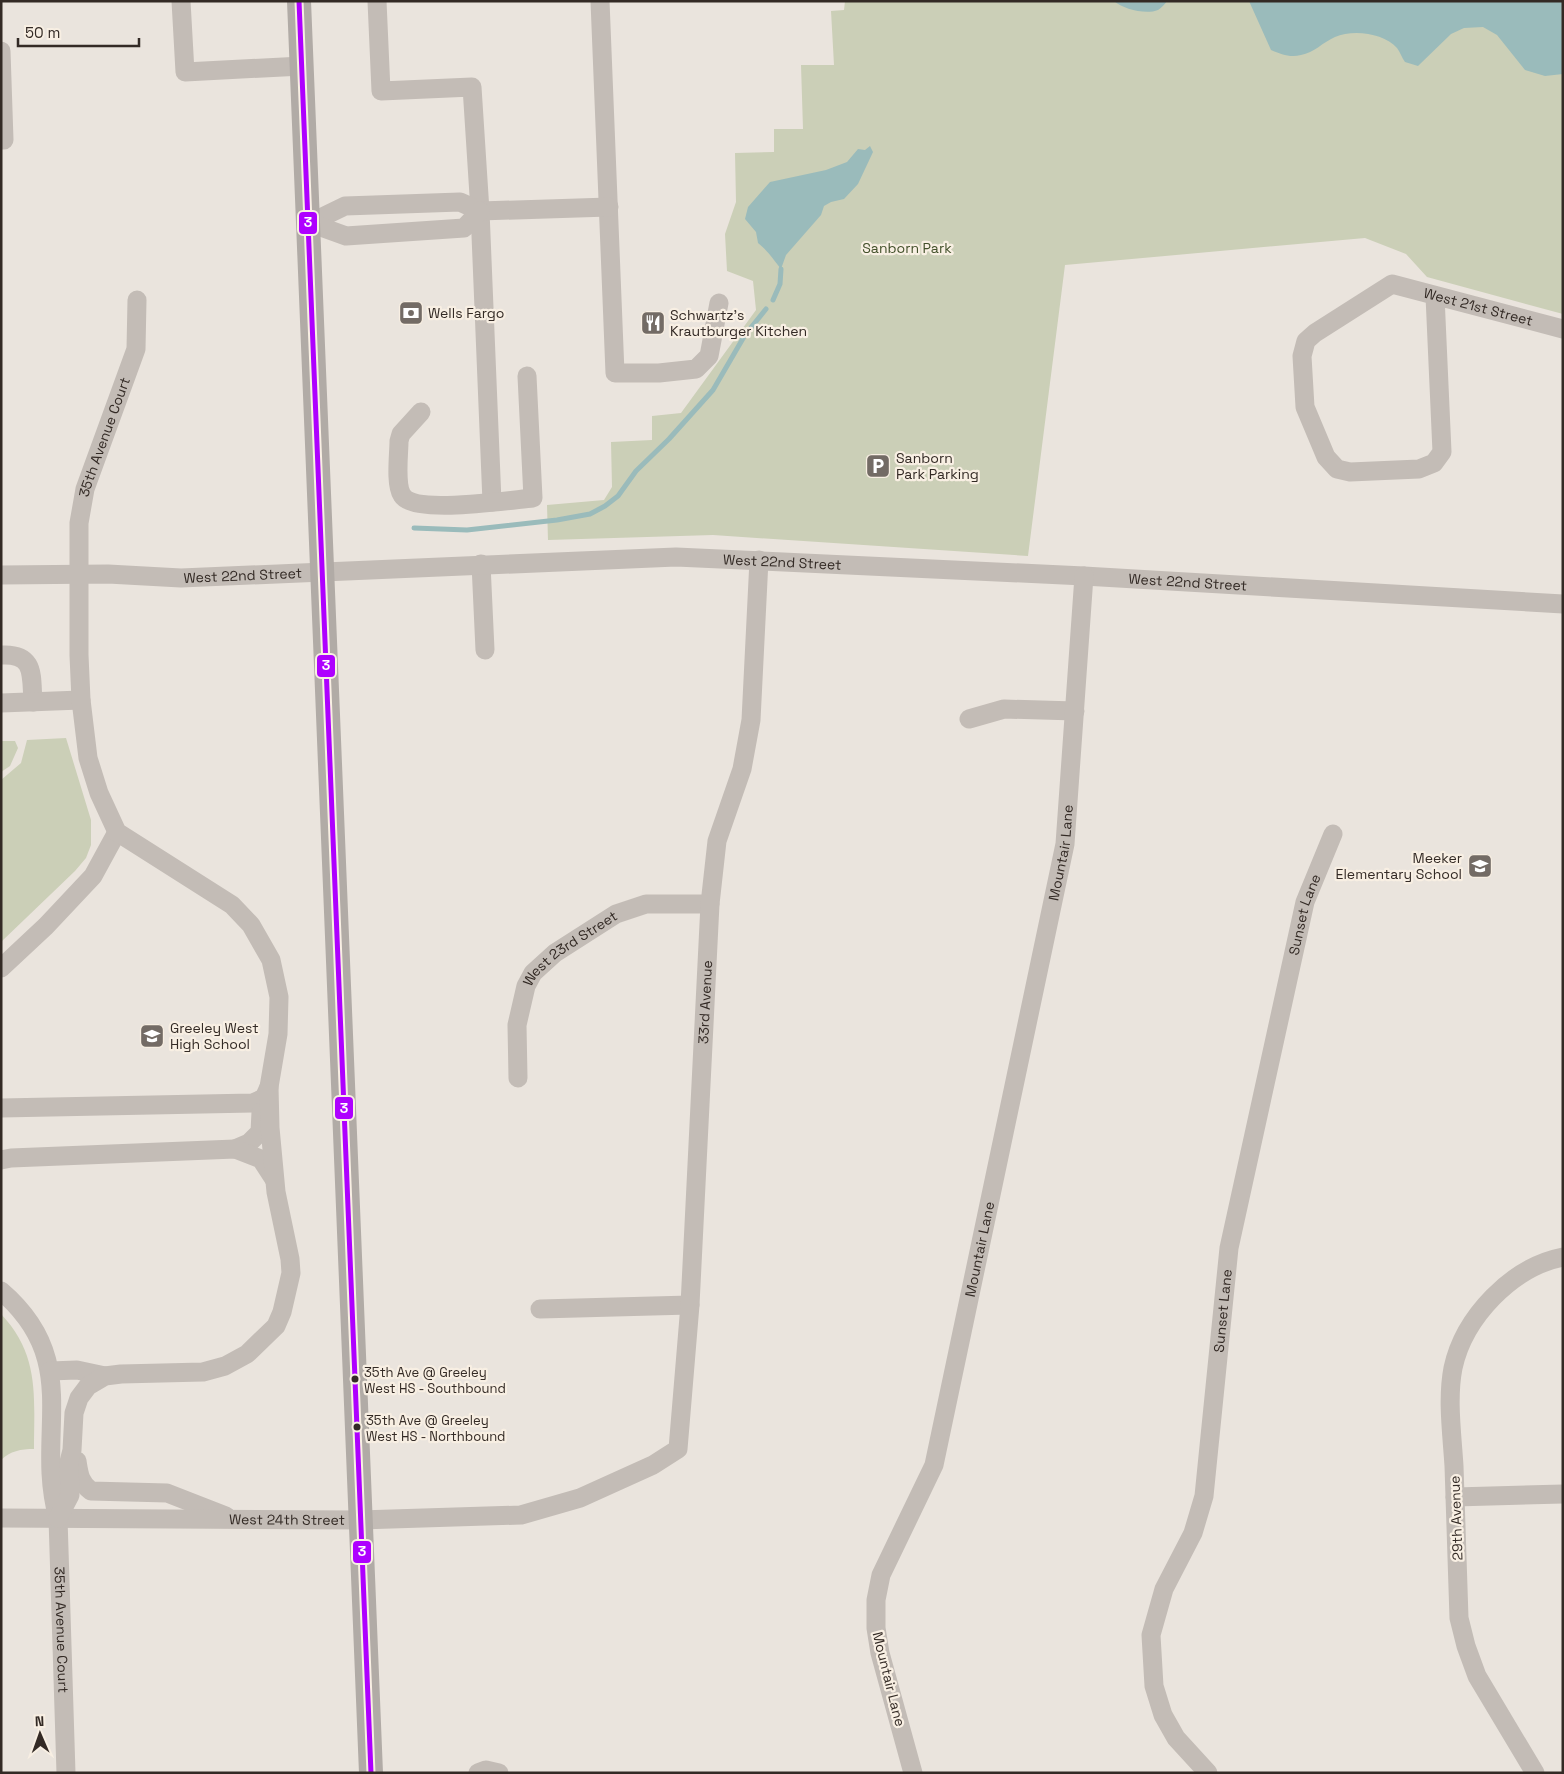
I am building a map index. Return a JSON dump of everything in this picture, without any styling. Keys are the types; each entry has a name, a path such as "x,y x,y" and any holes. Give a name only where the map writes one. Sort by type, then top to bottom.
{"main road":[{"path":"299,1 310,223 371,1773"}],"street":[{"path":"181,1 185,72 302,66"},
{"path":"378,1 381,90 472,87 480,211 492,502"},
{"path":"600,1 616,373 659,373 696,369 709,356 719,303"},
{"path":"1,51 3,140"},
{"path":"310,223 345,206 460,202 480,211 609,208"},
{"path":"310,223 346,236 464,228 480,211"},
{"name":"West 21st Street","path":"1435,296 1442,452 1434,463 1419,469 1350,472 1337,468 1326,457 1305,407 1302,356 1306,341 1315,333 1392,284 1563,329"},
{"name":"35th Avenue Court","path":"117,832 99,793 88,758 81,700 78,574 79,523 85,489 136,349 137,300"},
{"path":"421,412 401,434 399,441 399,486 402,495 410,502 427,504 492,502 533,498 527,376"},
{"name":"West 22nd Street","path":"1,575 78,574 181,578 676,557 1084,576 1563,604"},
{"name":"33rd Avenue","path":"678,1449 690,1305 710,904 717,841 742,769 751,720 759,560"},
{"path":"481,564 485,650"},
{"name":"Mountair Lane","path":"913,1773 880,1654 876,1628 876,1600 881,1575 934,1466 1065,844 1084,576"},
{"path":"1,655 20,657 28,661 31,668 33,702"},
{"path":"1,703 81,700"},
{"path":"968,719 1004,710 1075,711"},
{"path":"1,968 46,926 93,876 117,832 232,905 261,940 274,968 279,998 278,1034 269,1087 274,1179 290,1259 291,1273 282,1312 276,1326 247,1354 225,1366 203,1372 105,1376 78,1370 50,1371"},
{"name":"Sunset Lane","path":"1208,1773 1176,1738 1163,1715 1154,1686 1151,1635 1164,1589 1193,1533 1204,1496 1230,1248 1305,902 1333,834"},
{"name":"West 23rd Street","path":"518,1078 518,1025 526,986 533,973 555,953 616,914 646,904 710,904"},
{"path":"1,1108 253,1103 264,1098 269,1087"},
{"path":"1,1160 11,1158 235,1149 249,1143 260,1132 261,1111 253,1103"},
{"path":"235,1149 261,1159 274,1179"},
{"name":"29th Avenue","path":"1535,1773 1477,1676 1466,1646 1459,1618 1450,1389 1458,1350 1481,1312 1497,1294 1526,1270 1547,1260 1563,1257"},
{"path":"1,1291 31,1322 41,1340 50,1371 53,1406 52,1496 58,1518"},
{"path":"540,1309 690,1305"},
{"path":"58,1518 70,1495 69,1462 72,1450 74,1412 79,1398 88,1386 105,1376"},
{"name":"West 24th Street","path":"1,1518 362,1520 521,1514 580,1498 653,1465 678,1449"},
{"path":"72,1450 78,1461 80,1479 84,1486 91,1491 167,1493 236,1520"},
{"path":"1455,1498 1563,1494"},
{"name":"35th Avenue Court","path":"58,1518 57,1546 66,1773"},
{"path":"478,1773 486,1770 499,1773"}],"green space":[{"name":"Sanborn Park","path":"845,1 1563,1 1563,314 1427,277 1406,254 1365,238 1065,265 1028,556 713,535 548,540 547,505 604,500 612,487 611,442 652,440 652,416 681,413 756,310 753,281 727,271 725,234 736,202 735,153 774,152 774,129 803,129 801,65 834,65 831,11 844,10"},
{"path":"66,738 91,820 91,845 86,858 75,871 1,942 1,780 21,763 27,740"},
{"path":"1,741 15,741 18,748 10,766 1,772"},
{"path":"1,1314 14,1329 29,1361 34,1394 34,1449 16,1451 8,1454 1,1460"}],"water":[{"path":"1114,1 1167,1 1158,10 1147,12 1129,9"},
{"path":"1249,1 1563,1 1563,74 1545,76 1525,70 1497,35 1483,27 1464,28 1451,34 1418,66 1405,62 1397,48 1384,39 1359,33 1335,37 1306,54 1297,56 1286,55 1271,50"},
{"path":"870,146 873,152 858,184 844,199 824,206 821,215 786,255 781,269 768,252 758,243 756,232 745,219 748,207 770,182 826,170 847,162 858,149 865,150"}],"waterway":[{"path":"773,300 780,284 781,269"},
{"path":"414,528 467,530 557,520 590,514 605,506 618,496 636,471 669,439 713,390 745,335 766,309"}],"transit line":[{"name":"3","path":"299,1 371,1773"}],"place":[{"name":"Wells Fargo","path":"411,313"},
{"name":"Schwartz's Krautburger Kitchen","path":"653,323"},
{"name":"Sanborn Park Parking","path":"878,466"},
{"name":"Meeker Elementary School","path":"1480,866"},
{"name":"Greeley West High School","path":"152,1036"},
{"name":"35th Ave @ Greeley West HS - Southbound","path":"355,1379"},
{"name":"35th Ave @ Greeley West HS - Northbound","path":"357,1427"}]}
